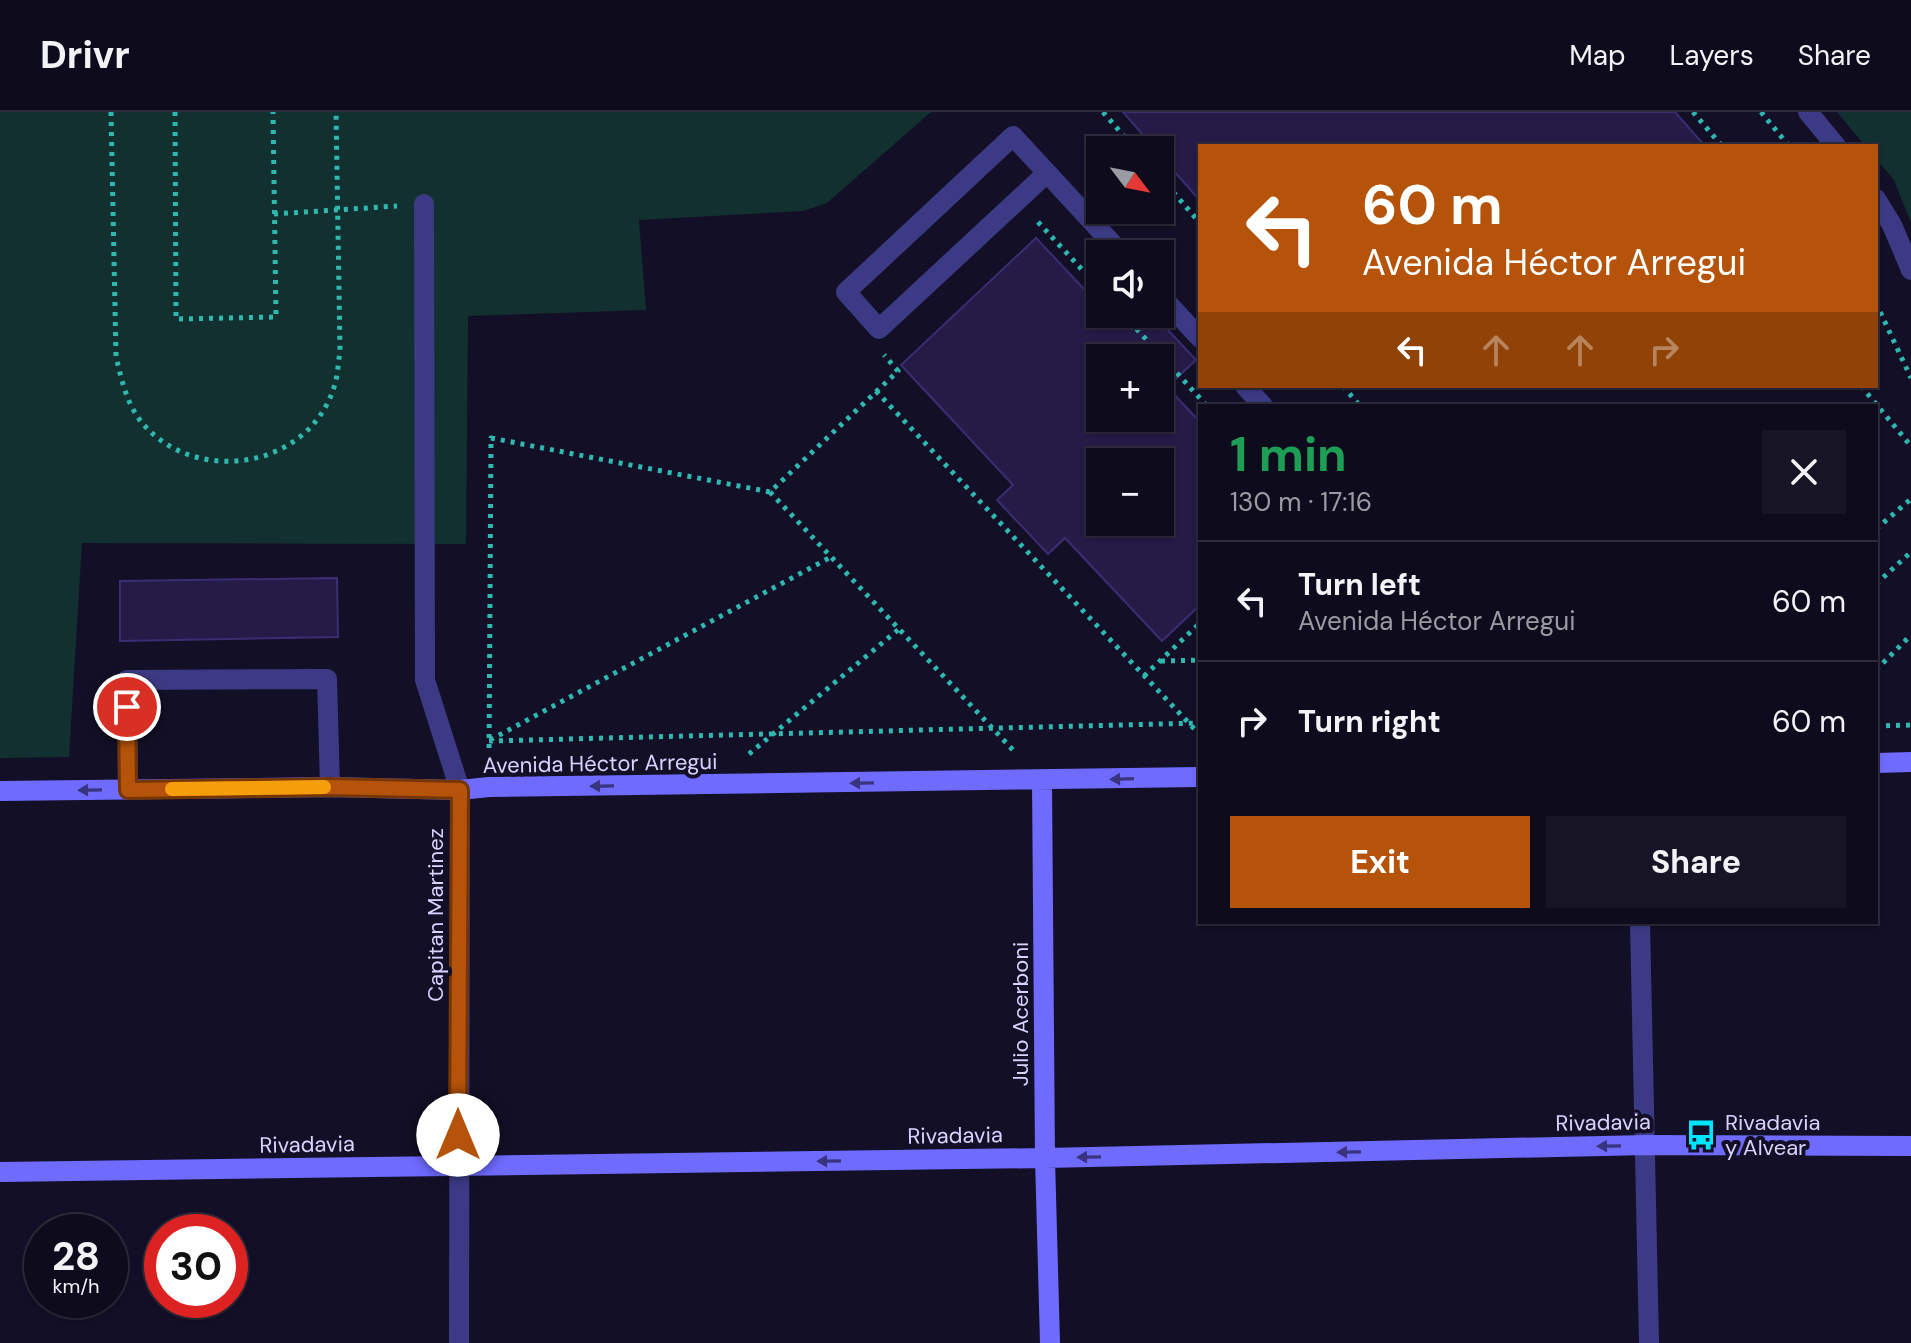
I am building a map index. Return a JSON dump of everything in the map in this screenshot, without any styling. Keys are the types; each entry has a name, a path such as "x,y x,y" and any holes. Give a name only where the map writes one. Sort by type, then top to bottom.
{"street":[{"path":"1808,112 1834,144"},
{"path":"1047,173 879,329 846,292 1013,136 1109,240"},
{"path":"1878,202 1892,225 1911,270"},
{"name":"Capitan Martinez","path":"424,204 425,680 460,790 459,1343"},
{"path":"1174,310 1198,336"},
{"path":"1247,388 1261,404"},
{"path":"128,790 127,680 327,679 330,787"},
{"path":"1878,763 1911,762"},
{"name":"Avenida Héctor Arregui","path":"0,791 330,787 460,790 489,787 1198,777"},
{"name":"Julio Acerboni","path":"1042,781 1050,1343"},
{"path":"1640,924 1649,1343"},
{"name":"Rivadavia","path":"0,1172 1045,1158 1647,1145 1911,1146"}],"path":[{"path":"111,112 116,357 124,392 144,424 174,449 210,462 249,461 285,448 314,422 334,389 340,351 336,112"},
{"path":"175,112 176,319 276,317 273,112"},
{"path":"1103,112 1124,136"},
{"path":"1761,112 1787,144"},
{"path":"1697,113 1720,144"},
{"path":"1174,193 1198,221"},
{"path":"1018,200 1086,274"},
{"path":"274,214 424,204"},
{"path":"1878,307 1911,378"},
{"path":"1136,328 1205,404"},
{"path":"1345,388 1358,404"},
{"path":"1863,388 1876,404"},
{"path":"770,492 876,391 1198,733"},
{"path":"1878,406 1911,446"},
{"path":"489,787 491,438 770,492 1042,781"},
{"path":"1878,527 1911,499"},
{"path":"1878,582 1911,552"},
{"path":"489,741 831,557"},
{"path":"1144,676 1198,625"},
{"path":"713,785 899,629"},
{"path":"1878,668 1911,635"},
{"path":"1160,661 1198,660"},
{"path":"489,741 1198,723"},
{"path":"1878,726 1911,724"}],"green space":[{"path":"0,112 931,112 827,203 803,211 639,220 646,310 468,316 466,544 82,543 69,757 0,758"},
{"path":"1837,112 1911,112 1911,223 1894,180 1878,161 1878,144 1863,144"}],"building":[{"path":"1123,112 1675,112 1703,144 1198,144 1198,199 1174,171 1174,136 1144,136"},
{"path":"1036,238 1086,291 1086,328 1166,328 1196,360 1174,380 1174,344 1086,344 1086,432 1174,432 1174,394 1198,420 1198,607 1162,641 1065,538 1048,554 997,500 1013,485 901,365"},
{"path":"337,578 338,637 120,641 120,581"}],"slow traffic":[{"path":"172,789 324,787"}],"place":[{"name":"Rivadavia y Alvear","path":"1701,1135"}],"route":[{"path":"127,707 128,790 330,787 460,790 458,1135"}]}
